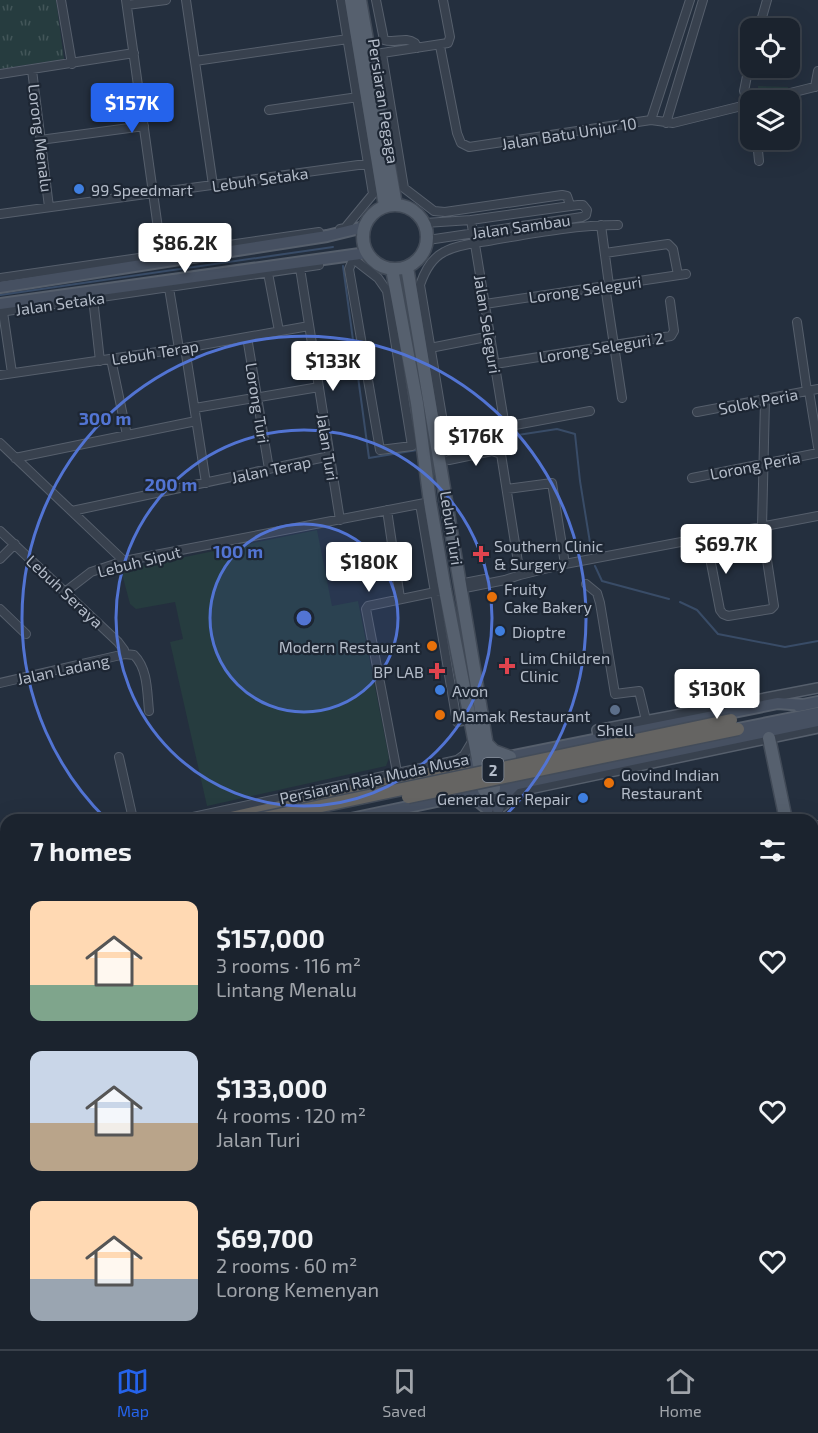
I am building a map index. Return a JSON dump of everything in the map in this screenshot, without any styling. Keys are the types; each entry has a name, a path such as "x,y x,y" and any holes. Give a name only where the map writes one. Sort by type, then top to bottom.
{"highway":[{"name":"Persiaran Raja Muda Musa","path":"285,814 735,724"},
{"name":"Persiaran Raja Muda Musa","path":"320,814 735,724"},
{"path":"246,814 357,786 430,770 464,766"}],"main road":[{"name":"Persiaran Pegaga","path":"351,0 373,163 391,206"},
{"name":"Persiaran Pegaga","path":"360,0 375,54 391,206"},
{"path":"391,206 413,210 424,223 428,240 421,257 407,267 392,269 382,267 373,261 364,244 364,227 369,218 376,211 391,206"},
{"path":"0,287 162,258 327,236 364,227"},
{"path":"1,309 367,253"},
{"name":"Lebuh Turi","path":"407,267 417,403 440,445 478,742"},
{"name":"Lebuh Turi","path":"392,269 417,403 424,451 425,503 440,560 440,591 489,789"},
{"path":"440,560 447,578 459,587"},
{"name":"Persiaran Raja Muda Musa","path":"735,724 818,702"},
{"path":"464,766 599,740 697,715 778,703 804,705"},
{"name":"Persiaran Raja Muda Musa","path":"735,724 818,713"},
{"path":"375,814 818,721"},
{"path":"769,738 785,814"},
{"path":"464,766 471,761 478,742 510,757"},
{"path":"526,755 512,765 511,774 532,780"},
{"path":"621,762 661,761"},
{"path":"430,770 446,780 448,787 444,795 433,802"},
{"path":"494,814 502,798 517,783"},
{"path":"458,796 478,801 493,814"},
{"path":"398,814 404,808"}],"street":[{"path":"61,0 72,64"},
{"path":"162,258 127,3 166,0"},
{"path":"186,0 213,185"},
{"path":"0,278 162,258 345,228 373,194 373,163 358,97 341,0"},
{"name":"Persiaran Pegaga","path":"376,0 384,40 389,42 411,40 417,48"},
{"path":"375,54 440,46 450,40 443,0"},
{"name":"Jalan Batu Unjur 10","path":"440,46 457,133 461,142 469,147 651,120 690,0"},
{"path":"666,123 703,0"},
{"path":"762,18 767,0"},
{"path":"195,60 348,39"},
{"path":"0,74 134,53"},
{"name":"Persiaran Pegaga","path":"375,54 404,188 434,211 445,212 562,195 567,196 570,205"},
{"name":"Lorong Menalu","path":"32,70 49,207"},
{"path":"800,90 816,86 818,72"},
{"path":"269,110 358,97"},
{"path":"651,120 666,123 682,122 740,109"},
{"path":"40,140 144,126"},
{"path":"758,150 759,161"},
{"name":"Lebuh Setaka","path":"0,214 373,163"},
{"name":"Jalan Sambau","path":"424,223 471,220 570,205 587,207 586,215 428,240"},
{"name":"Jalan Seleguri","path":"471,220 505,427"},
{"path":"601,225 622,398"},
{"name":"Lebuh Turi","path":"440,445 430,348 420,285 423,276 444,252 475,243 601,225 618,225"},
{"name":"Lorong Seleguri","path":"485,304 682,274 669,244 605,253"},
{"name":"Jalan Setaka","path":"1,309 268,273 326,263 330,258"},
{"path":"357,261 378,278 387,291 417,403 412,446 381,450 349,269 352,262 357,261"},
{"name":"Jalan Turi","path":"300,268 340,520"},
{"path":"268,273 279,331"},
{"path":"169,288 195,408 206,483"},
{"path":"93,298 100,360"},
{"name":"Lorong Seleguri 2","path":"495,364 673,335 670,301"},
{"path":"1,309 12,373"},
{"path":"797,322 811,390 818,447"},
{"name":"Lebuh Terap","path":"0,375 309,327"},
{"path":"430,348 491,336"},
{"name":"Lorong Turi","path":"248,337 269,469"},
{"path":"111,359 128,435"},
{"path":"195,408 319,387"},
{"name":"Solok Peria","path":"697,412 811,390"},
{"path":"706,537 720,610 723,614 728,616 771,609 774,606 762,527 765,400"},
{"path":"440,445 448,440 501,433 505,427 590,411"},
{"path":"15,458 196,421"},
{"path":"0,443 124,561"},
{"path":"449,460 498,452 501,454 520,575"},
{"name":"Lorong Peria","path":"692,478 818,453"},
{"name":"Jalan Terap","path":"72,511 330,456"},
{"path":"507,489 552,483 565,564"},
{"path":"397,772 366,613 368,606 440,591 425,503"},
{"name":"Lebuh Siput","path":"65,592 91,572 124,561 425,503"},
{"path":"387,510 400,598"},
{"path":"459,587 505,580 565,564 818,516"},
{"name":"Lebuh Seraya","path":"0,531 118,642 125,654 134,655 139,660 145,673 149,711"},
{"path":"0,559 15,544"},
{"path":"586,584 597,592 600,603 615,694 639,691 646,720"},
{"name":"Lebuh Turi","path":"440,591 457,722 471,720"},
{"path":"0,609 26,634"},
{"name":"Jalan Ladang","path":"0,683 125,654"},
{"path":"599,740 597,730 646,720 697,715 818,688"},
{"path":"495,814 505,806 512,794 519,791 818,728"},
{"path":"210,814 357,786 397,772 430,770 457,760 478,742"},
{"path":"119,757 129,814"},
{"path":"489,789 494,814"}],"green space":[{"path":"0,0 56,0 64,59 0,69"},
{"path":"758,86 788,87 788,90 758,90"},
{"path":"317,530 332,606 358,601 389,758 386,766 207,806 170,642 183,639 175,602 136,609 130,604 121,570"}],"waterway":[{"path":"0,295 333,247"},
{"path":"343,266 369,458 417,450"},
{"path":"441,447 557,429 575,434 592,555"},
{"path":"595,566 602,581 669,599"},
{"path":"680,602 697,610 718,634 785,647 818,641"}],"place":[{"name":"99 Speedmart","path":"79,189"},
{"name":"Southern Clinic & Surgery","path":"481,554"},
{"name":"Fruity Cake Bakery","path":"492,597"},
{"name":"Dioptre","path":"500,631"},
{"name":"Modern Restaurant","path":"432,646"},
{"name":"Lim Children Clinic","path":"507,666"},
{"name":"BP LAB","path":"437,671"},
{"name":"Avon","path":"440,690"},
{"name":"Shell","path":"615,710"},
{"name":"Mamak Restaurant","path":"440,715"},
{"name":"Govind Indian Restaurant","path":"609,783"},
{"name":"General Car Repair","path":"583,798"}]}
